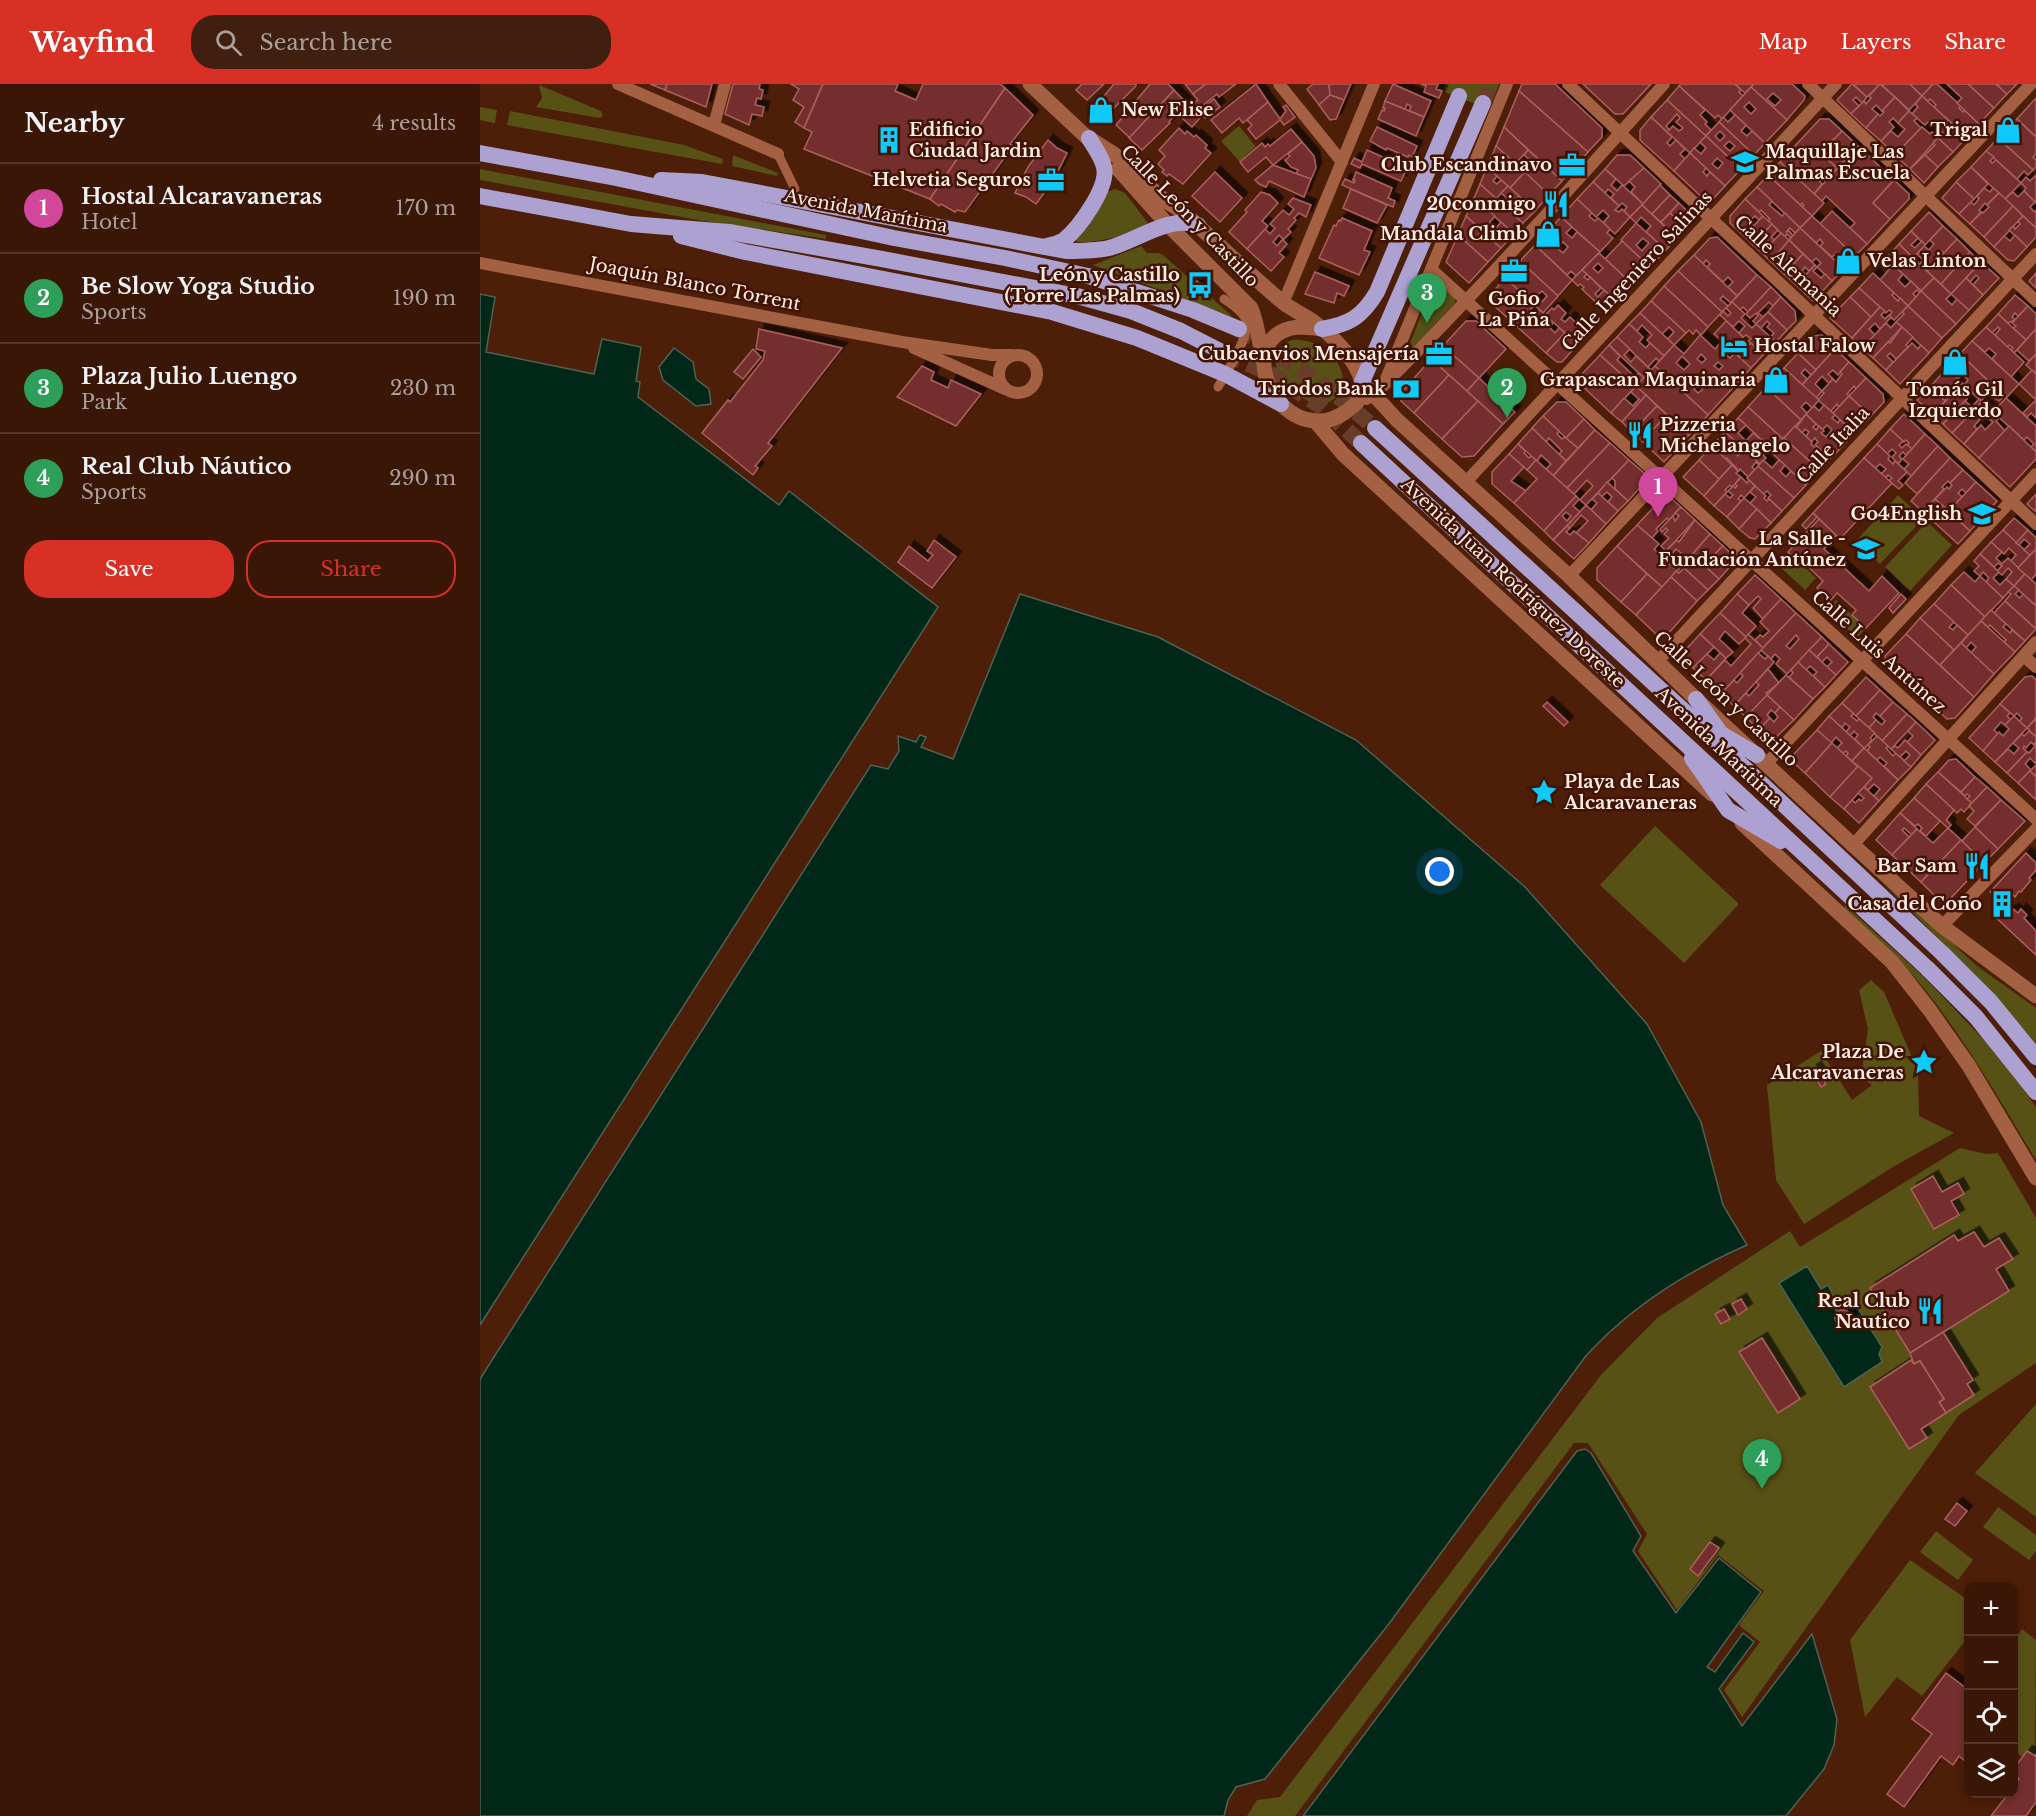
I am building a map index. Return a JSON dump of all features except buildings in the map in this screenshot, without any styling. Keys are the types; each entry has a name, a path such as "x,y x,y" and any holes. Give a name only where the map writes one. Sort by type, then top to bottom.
{"highway":[{"path":"1322,329 1341,326 1357,318 1368,308 1377,292 1459,96"},
{"path":"1362,382 1483,103"},
{"path":"1045,247 1056,244 1068,236 1081,222 1104,178 1104,168 1089,138"},
{"name":"Avenida Marítima","path":"480,153 616,178 894,238 1088,276 1193,310 1239,329"},
{"path":"616,178 702,182 1045,247 1079,251 1108,248 1168,225 1187,222 1198,225"},
{"path":"480,196 631,224 745,252 1052,312 1137,338 1221,381 1281,404"},
{"path":"631,224 729,232 1077,296 1131,311 1181,331 1226,354"},
{"name":"Avenida Marítima","path":"1375,428 1690,705 1745,768 1942,953 1990,1002 2036,1057"},
{"name":"Avenida Marítima","path":"1361,444 1671,728 1927,968 1968,1008 2036,1092"},
{"path":"1690,705 1720,734 1745,768"},
{"path":"1671,728 1728,810 1808,857"},
{"path":"1720,734 1762,759"}],"street":[{"path":"714,125 725,84"},
{"name":"Calle León y Castillo","path":"1030,84 1089,138 1168,225 1251,308 1257,324 1263,360"},
{"path":"1279,84 1342,162"},
{"path":"1286,305 1287,294 1374,84"},
{"path":"1372,394 1431,269 1507,84"},
{"name":"Calle Alemania","path":"1568,84 2036,524"},
{"path":"1372,394 1362,391 1358,370 1351,359 1322,329 1298,327 1285,331 1271,340 1263,360 1263,370 1266,383 1281,404 1303,418 1315,421 1338,417 1372,394 1466,300 1664,84"},
{"path":"1808,84 2036,302"},
{"name":"Calle Ingeniero Salinas","path":"1465,483 1836,84"},
{"path":"1569,576 2031,84"},
{"path":"622,85 778,154 795,189"},
{"name":"Calle León y Castillo","path":"1089,138 1114,154 1164,200 1182,211 1286,305 1322,329"},
{"name":"Calle Italia","path":"1658,662 2036,254"},
{"name":"Joaquín Blanco Torrent","path":"480,263 902,342 992,355 1012,355"},
{"name":"Calle Luis Antúnez","path":"1431,269 2036,819"},
{"path":"1221,381 1245,337 1248,325 1243,314 1224,299"},
{"name":"Joaquín Blanco Torrent","path":"902,342 1008,391"},
{"path":"1012,355 1024,355 1034,362 1037,379 1034,385 1025,392 1008,391 999,381 999,368 1006,358 1012,355"},
{"name":"Calle León y Castillo","path":"1372,394 1465,483 1569,576 1658,662 1690,705 1762,759 1942,926 2036,996"},
{"name":"Avenida Juan Rodríguez Doreste","path":"1315,421 1343,454 1898,969 1969,1066 2036,1179"},
{"path":"1762,759 1862,661 2036,474"},
{"path":"1853,845 2036,642"},
{"path":"2024,656 2036,667"},
{"path":"1942,926 2036,829"}],"shaded area":[{"path":"1445,84 1499,84 1489,109 1442,91"},
{"path":"539,85 601,111 603,116 600,118 536,107 542,98"},
{"path":"480,107 497,110 495,123 480,120"},
{"path":"510,111 684,145 723,159 722,164 507,125"},
{"path":"1239,126 1257,148 1240,162 1221,141"},
{"path":"733,155 778,173 777,176 732,166"},
{"path":"480,169 826,235 826,239 704,221 480,180"},
{"path":"1115,189 1125,193 1148,223 1134,231 1114,237 1077,242 1076,239 1107,192"},
{"path":"1141,246 1147,253 1163,255 1233,317 1093,265"},
{"path":"1438,286 1455,298 1455,303 1413,347 1410,343 1431,291"},
{"path":"480,294 495,297 486,352 594,374 602,339 641,347 636,381 640,382 638,397 779,505 789,491 938,607 480,1325"},
{"path":"1292,340 1304,340 1315,344 1334,358 1343,378 1341,388 1335,398 1324,403 1311,402 1286,385 1279,373 1276,360 1280,349"},
{"path":"674,348 693,362 696,379 709,389 711,404 696,406 663,380 659,367"},
{"path":"1898,495 1923,519 1880,564 1856,541"},
{"path":"1927,522 1952,545 1910,591 1885,567"},
{"path":"1788,552 1816,578 1805,590 1777,564"},
{"path":"1020,594 1158,637 1356,740 1525,887 1647,1024 1701,1122 1723,1205 1747,1245 1660,1292 1621,1322 1585,1357 1388,1625 1265,1779 1236,1787 1228,1800 1224,1816 480,1816 480,1379 871,765 888,769 899,751 898,736 916,742 920,735 926,737 921,747 953,759"},
{"path":"1836,600 1866,628 1857,638 1827,610"},
{"path":"1655,826 1739,904 1684,963 1600,885"},
{"path":"1873,873 1876,873 1977,966 2036,1008 2036,1044 1981,981"},
{"path":"1845,905 1922,975 1985,1041 2022,1087 2036,1107 2036,1160 1982,1071 1938,1007 1904,966 1844,908"},
{"path":"1871,980 1884,992 1918,1071 1919,1116 1954,1133 1891,1168 1804,1224 1776,1180 1767,1085 1821,1051 1852,1100 1872,1085 1861,1077 1868,1029 1859,990"},
{"path":"1960,1148 1986,1154 1998,1153 2036,1218 2036,1363 1959,1415 1742,1717 1724,1690 1760,1642 1739,1625 1764,1591 1718,1555 1677,1610 1638,1551 1647,1534 1588,1443 1574,1443 1295,1816 1247,1816 1257,1800 1280,1797 1601,1375 1657,1318 1790,1231 1800,1247"},
{"path":"1807,1266 1821,1289 1828,1285 1832,1293 1827,1296 1837,1312 1835,1317 1837,1322 1844,1325 1850,1322 1850,1314 1844,1307 1854,1302 1882,1347 1879,1354 1882,1362 1844,1387 1779,1283"},
{"path":"2036,1404 2036,1517 1975,1473"},
{"path":"1585,1449 1591,1453 1641,1536 1633,1551 1676,1613 1719,1558 1761,1592 1707,1667 1715,1672 1743,1633 1754,1642 1719,1689 1742,1726 1812,1634 1837,1719 1834,1745 1824,1769 1786,1816 1303,1816 1577,1451"},
{"path":"1998,1507 2036,1535 2036,1551 2029,1560 1983,1527"},
{"path":"1936,1531 1973,1560 1958,1580 1920,1552"},
{"path":"1910,1560 1964,1597 1964,1642 1922,1696 1897,1677 1865,1717 1850,1640"},
{"path":"2022,1629 2036,1640 2035,1756 2027,1751 2022,1757 2018,1754 2018,1635"}],"tunnel":[{"path":"1483,103 1491,84"},
{"path":"1239,329 1333,392 1375,428"},
{"path":"1226,354 1271,374 1320,406 1361,443"}],"place":[{"name":"New Elise","path":"1101,110"},
{"name":"Trigal","path":"2008,130"},
{"name":"Edificio Ciudad Jardin","path":"889,140"},
{"name":"Maquillaje Las Palmas Escuela","path":"1745,162"},
{"name":"Club Escandinavo","path":"1572,165"},
{"name":"Helvetia Seguros","path":"1051,180"},
{"name":"20conmigo","path":"1556,204"},
{"name":"Mandala Climb","path":"1548,234"},
{"name":"Velas Linton","path":"1848,261"},
{"name":"Gofio La Piña","path":"1514,271"},
{"name":"León y Castillo (Torre Las Palmas)","path":"1200,285"},
{"name":"Plaza Julio Luengo","path":"1427,323"},
{"name":"Hostal Falow","path":"1734,346"},
{"name":"Cubaenvios Mensajería","path":"1439,354"},
{"name":"Tomás Gil Izquierdo","path":"1955,362"},
{"name":"Grapascan Maquinaria","path":"1776,380"},
{"name":"Triodos Bank","path":"1406,389"},
{"name":"Be Slow Yoga Studio","path":"1507,418"},
{"name":"Pizzeria Michelangelo","path":"1640,435"},
{"name":"Go4English","path":"1982,514"},
{"name":"Hostal Alcaravaneras","path":"1658,517"},
{"name":"La Salle - Fundación Antúnez","path":"1866,549"},
{"name":"Playa de Las Alcaravaneras","path":"1544,792"},
{"name":"Bar Sam","path":"1977,866"},
{"name":"Casa del Coño","path":"2002,904"},
{"name":"Plaza De Alcaravaneras","path":"1924,1062"},
{"name":"Real Club Nautico","path":"1930,1311"},
{"name":"Real Club Náutico","path":"1762,1489"}]}
